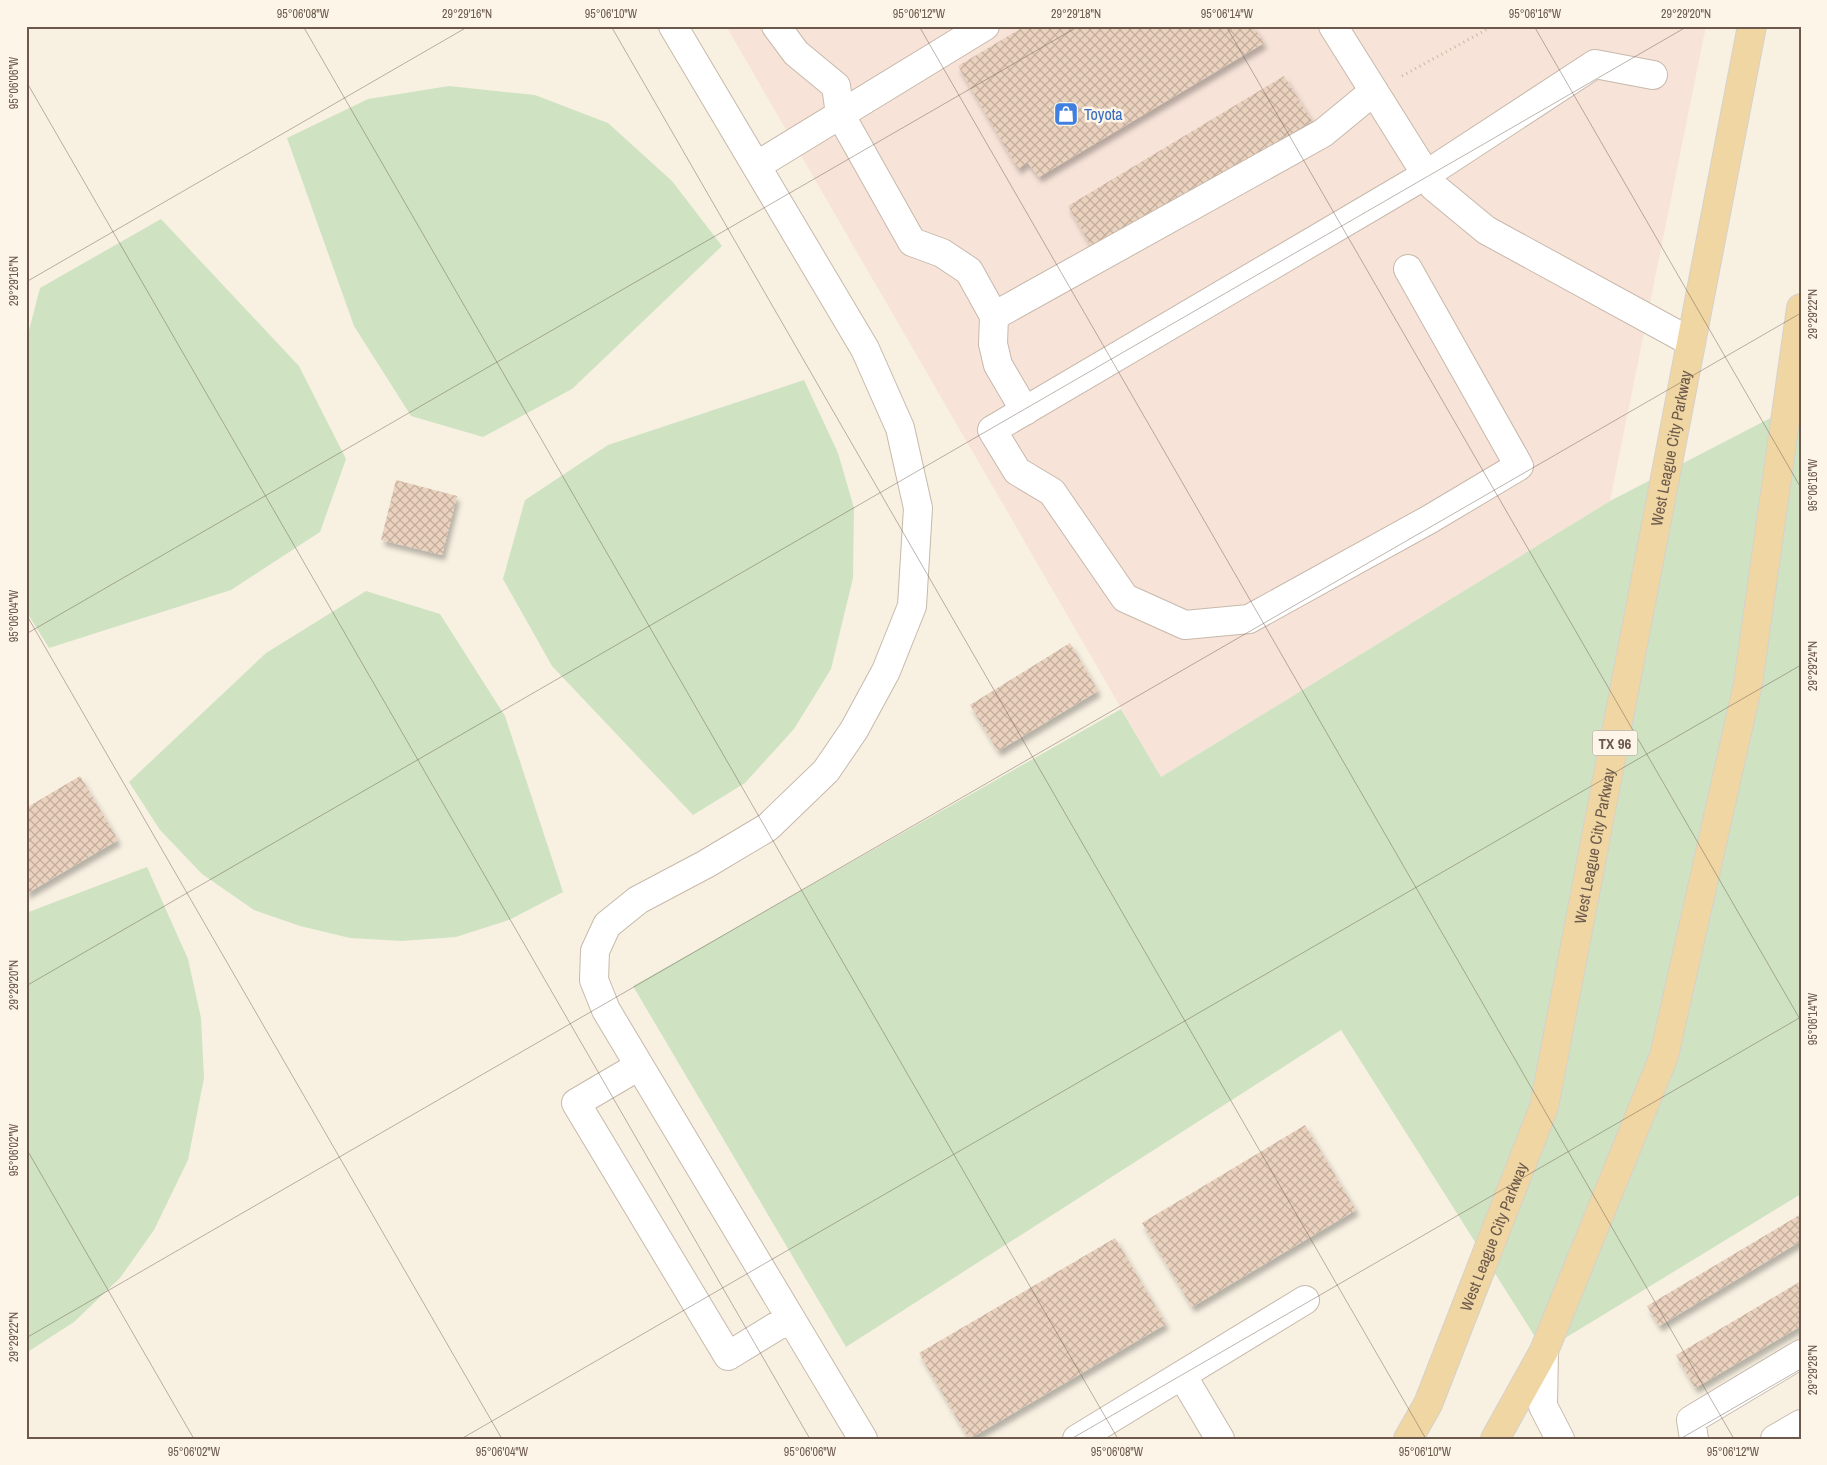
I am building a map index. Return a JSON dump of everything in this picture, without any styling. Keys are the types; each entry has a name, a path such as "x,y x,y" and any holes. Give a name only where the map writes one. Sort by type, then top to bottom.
{"main road":[{"name":"West League City Parkway","path":"1408,1439 1428,1404 1544,1107 1606,794 1752,26"},
{"path":"1496,1438 1544,1351 1664,1056 1748,684 1801,308"}],"street":[{"path":"673,26 865,349 900,428 918,508 912,606 886,672 854,730 826,771 768,827 706,864 638,900 607,925 596,951 594,980 602,1004 863,1439"},
{"path":"756,166 985,26"},
{"path":"1333,26 1434,187 1486,230 1691,342"},
{"path":"784,29 796,53 836,86 840,114 912,242 942,253 969,271 994,316 993,344 998,365 1024,411"},
{"path":"1408,269 1518,466 1430,519 1249,619 1185,625 1125,598 1052,492 1017,471 992,430 1427,174 1595,64 1654,76"},
{"path":"994,316 1323,133 1374,92"},
{"path":"639,1066 576,1104 728,1356 790,1318"},
{"path":"1077,1439 1305,1300"},
{"path":"1544,1351 1543,1406 1560,1439"},
{"path":"1694,1439 1691,1420 1801,1354"},
{"path":"1182,1375 1220,1439"},
{"path":"1775,1439 1801,1424"}],"path":[{"path":"1374,92 1494,26"},
{"path":"1712,26 1714,30"}],"shaded area":[{"path":"726,26 1706,26 1610,501 1161,777"}],"green space":[{"path":"449,86 535,95 608,123 672,181 722,246 572,389 483,437 411,416 354,326 287,138 368,99"},
{"path":"161,219 299,366 346,459 320,532 231,590 49,648 26,611 26,342 40,288"},
{"path":"804,380 838,453 854,508 853,578 831,669 794,729 745,783 693,815 552,666 503,579 525,500 608,445"},
{"path":"1801,402 1801,1194 1544,1351 1341,1030 846,1347 633,986 1121,709 1161,777 1610,501"},
{"path":"366,591 440,614 505,716 563,892 509,920 456,937 401,941 350,938 300,926 254,910 202,874 160,830 129,782 266,653"},
{"path":"147,867 188,959 201,1018 204,1078 188,1160 154,1230 120,1278 74,1322 26,1353 26,913"}],"building":[{"name":"Toyota","path":"1025,26 1253,26 1264,43 1039,177 1027,162 1018,169 958,66"},
{"path":"1284,76 1312,121 1094,251 1068,206"},
{"path":"396,480 457,496 442,555 381,540"},
{"path":"1070,643 1098,691 998,751 970,705"},
{"path":"80,776 118,840 26,894 26,808"},
{"path":"1305,1125 1356,1210 1192,1307 1142,1223"},
{"path":"1801,1214 1801,1241 1659,1326 1647,1306"},
{"path":"1115,1238 1166,1324 969,1439 919,1353"},
{"path":"1801,1281 1801,1326 1695,1388 1676,1355"}],"place":[{"name":"Toyota","path":"1066,114"}]}
